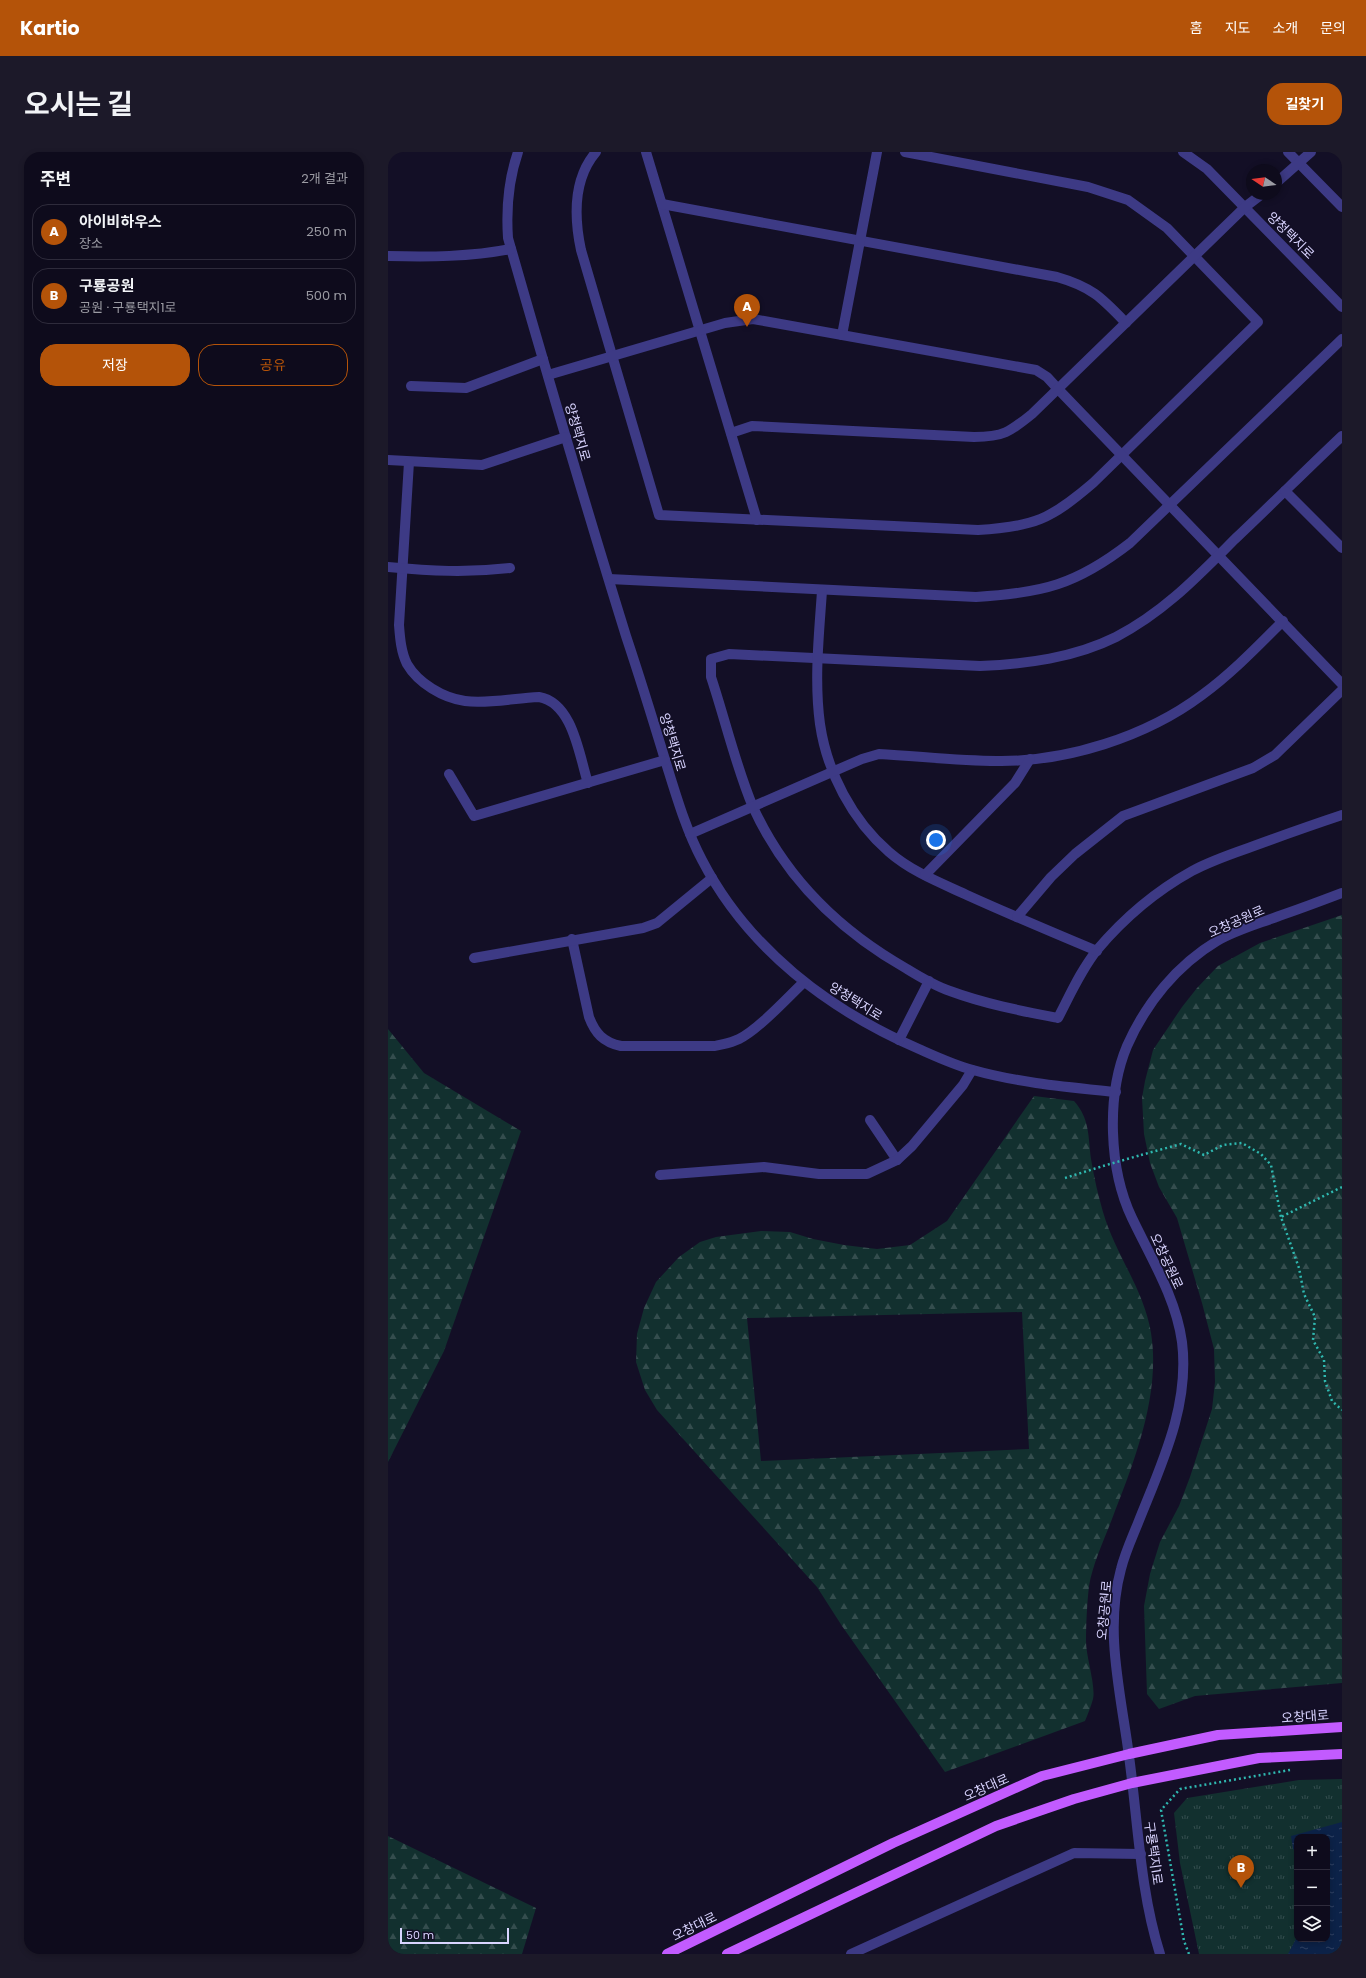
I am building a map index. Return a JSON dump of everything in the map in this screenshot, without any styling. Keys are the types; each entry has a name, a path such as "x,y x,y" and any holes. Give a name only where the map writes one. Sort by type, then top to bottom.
{"main road":[{"name":"오창대로","path":"667,1954 892,1843 1042,1776 1129,1754 1218,1736 1342,1727"},
{"path":"727,1954 996,1826 1074,1799 1132,1783 1259,1758 1342,1754"}],"street":[{"name":"양청택지로","path":"518,152 512,168 508,192 508,238 511,249 566,437 665,760 690,834 712,878 725,899 752,932 781,963 823,996 867,1025 972,1070 1020,1080 1116,1092"},
{"path":"596,152 584,174 578,192 576,227 581,250 659,515 978,530 1010,528 1030,524 1050,516 1068,505 1093,483 1258,322 1167,228 1147,212 1128,200 1111,193 1039,176 904,152"},
{"path":"646,152 758,520"},
{"path":"842,335 877,152"},
{"name":"양청택지로","path":"1183,152 1207,169 1342,307"},
{"path":"1288,152 1342,207"},
{"path":"1282,178 1300,164 1311,152"},
{"path":"731,433 752,426 988,437 1001,435 1014,428 1032,414 1245,207 1254,200"},
{"path":"662,204 1057,277 1076,282 1102,298 1126,323"},
{"path":"388,256 432,258 490,253 511,249"},
{"path":"548,375 725,323 753,319 1036,370 1047,377 1342,684"},
{"path":"609,579 822,591 976,597 1034,592 1064,583 1085,574 1109,559 1130,543 1342,339"},
{"path":"411,386 466,388 543,359"},
{"path":"1342,436 1167,604 1142,622 1115,637 1084,649 1052,658 1018,664 980,666 729,654 711,659 712,677 754,807 782,858 819,903 863,941 891,960 948,991 978,1000 1058,1018 1079,978 1097,951 1118,926 1145,902 1167,886 1193,870 1224,857 1342,814"},
{"path":"388,460 482,465 566,437"},
{"path":"409,462 401,568 399,625 400,644 408,664 420,679 434,690 450,697 465,701 520,698 549,699 557,704 566,716 588,783"},
{"path":"1284,491 1342,548"},
{"path":"388,567 446,572 478,572 510,568"},
{"path":"822,591 817,699 820,725 834,772 851,808 867,830 889,852 912,869 1097,951"},
{"path":"690,834 862,759 879,754 997,761 1030,759 1070,753 1108,742 1146,728 1202,696 1282,621"},
{"path":"1017,916 1026,903 1070,859 1102,831 1123,816 1253,768 1275,755 1342,690"},
{"path":"925,875 1015,782 1030,759"},
{"path":"449,774 474,816 665,760"},
{"path":"474,958 572,939 643,928 656,923 712,878"},
{"name":"오창공원로","path":"1129,1754 1114,1647 1115,1595 1121,1567 1166,1454 1177,1420 1181,1393 1182,1345 1178,1321 1171,1300 1130,1215 1119,1187 1113,1134 1113,1120 1116,1092 1126,1050 1137,1026 1154,999 1184,966 1218,941 1244,929 1342,893"},
{"path":"572,939 589,1017 594,1029 601,1038 611,1044 621,1046 715,1046 728,1043 753,1030 804,982"},
{"path":"899,1040 929,981"},
{"path":"660,1175 764,1168 819,1174 867,1174 897,1160 912,1146 963,1084 972,1070"},
{"path":"870,1120 897,1160"},
{"name":"구룡택지1로","path":"1129,1754 1141,1854 1153,1930 1160,1954"},
{"path":"851,1954 1074,1853 1141,1854"}],"path":[{"path":"1065,1178 1181,1144 1204,1155 1223,1145 1242,1143 1261,1154 1271,1165 1281,1217 1299,1268 1304,1294 1315,1317 1313,1340 1324,1360 1325,1381 1332,1401 1342,1410"},
{"path":"1281,1217 1342,1186"},
{"path":"1189,1954 1184,1941 1161,1810 1180,1789 1293,1770"}],"green space":[{"path":"1342,915 1342,1683 1195,1696 1159,1709 1147,1694 1144,1606 1150,1574 1160,1542 1179,1506 1212,1409 1215,1382 1214,1349 1177,1218 1159,1187 1150,1163 1144,1134 1142,1098 1145,1081 1153,1050 1182,1007 1197,988 1218,966 1260,943"},
{"path":"388,1029 424,1073 521,1131 444,1351 388,1462"},
{"path":"1034,1096 1074,1101 1086,1121 1095,1179 1101,1206 1108,1227 1136,1286 1147,1317 1151,1333 1153,1356 1149,1404 1144,1428 1129,1475 1096,1560 1089,1586 1086,1641 1094,1693 1085,1721 945,1772 842,1626 817,1587 657,1410 645,1390 636,1362 637,1334 644,1308 656,1282 679,1257 700,1242 716,1237 761,1231 790,1232 813,1239 877,1249 910,1245 947,1221","holes":["1022,1312 1029,1449 761,1461 747,1318"]},
{"path":"1342,1779 1342,1954 1199,1954 1180,1863 1174,1813 1187,1798 1299,1780"},
{"path":"388,1836 536,1908 522,1954 388,1954"}],"water":[{"path":"1342,1822 1342,1954 1288,1954 1294,1942 1330,1942 1330,1834 1298,1834"},
{"path":"1294,1835 1294,1850 1293,1849 1291,1836"}],"place":[{"name":"아이비하우스","path":"747,327"},
{"name":"구룡공원","path":"1241,1888"}]}
